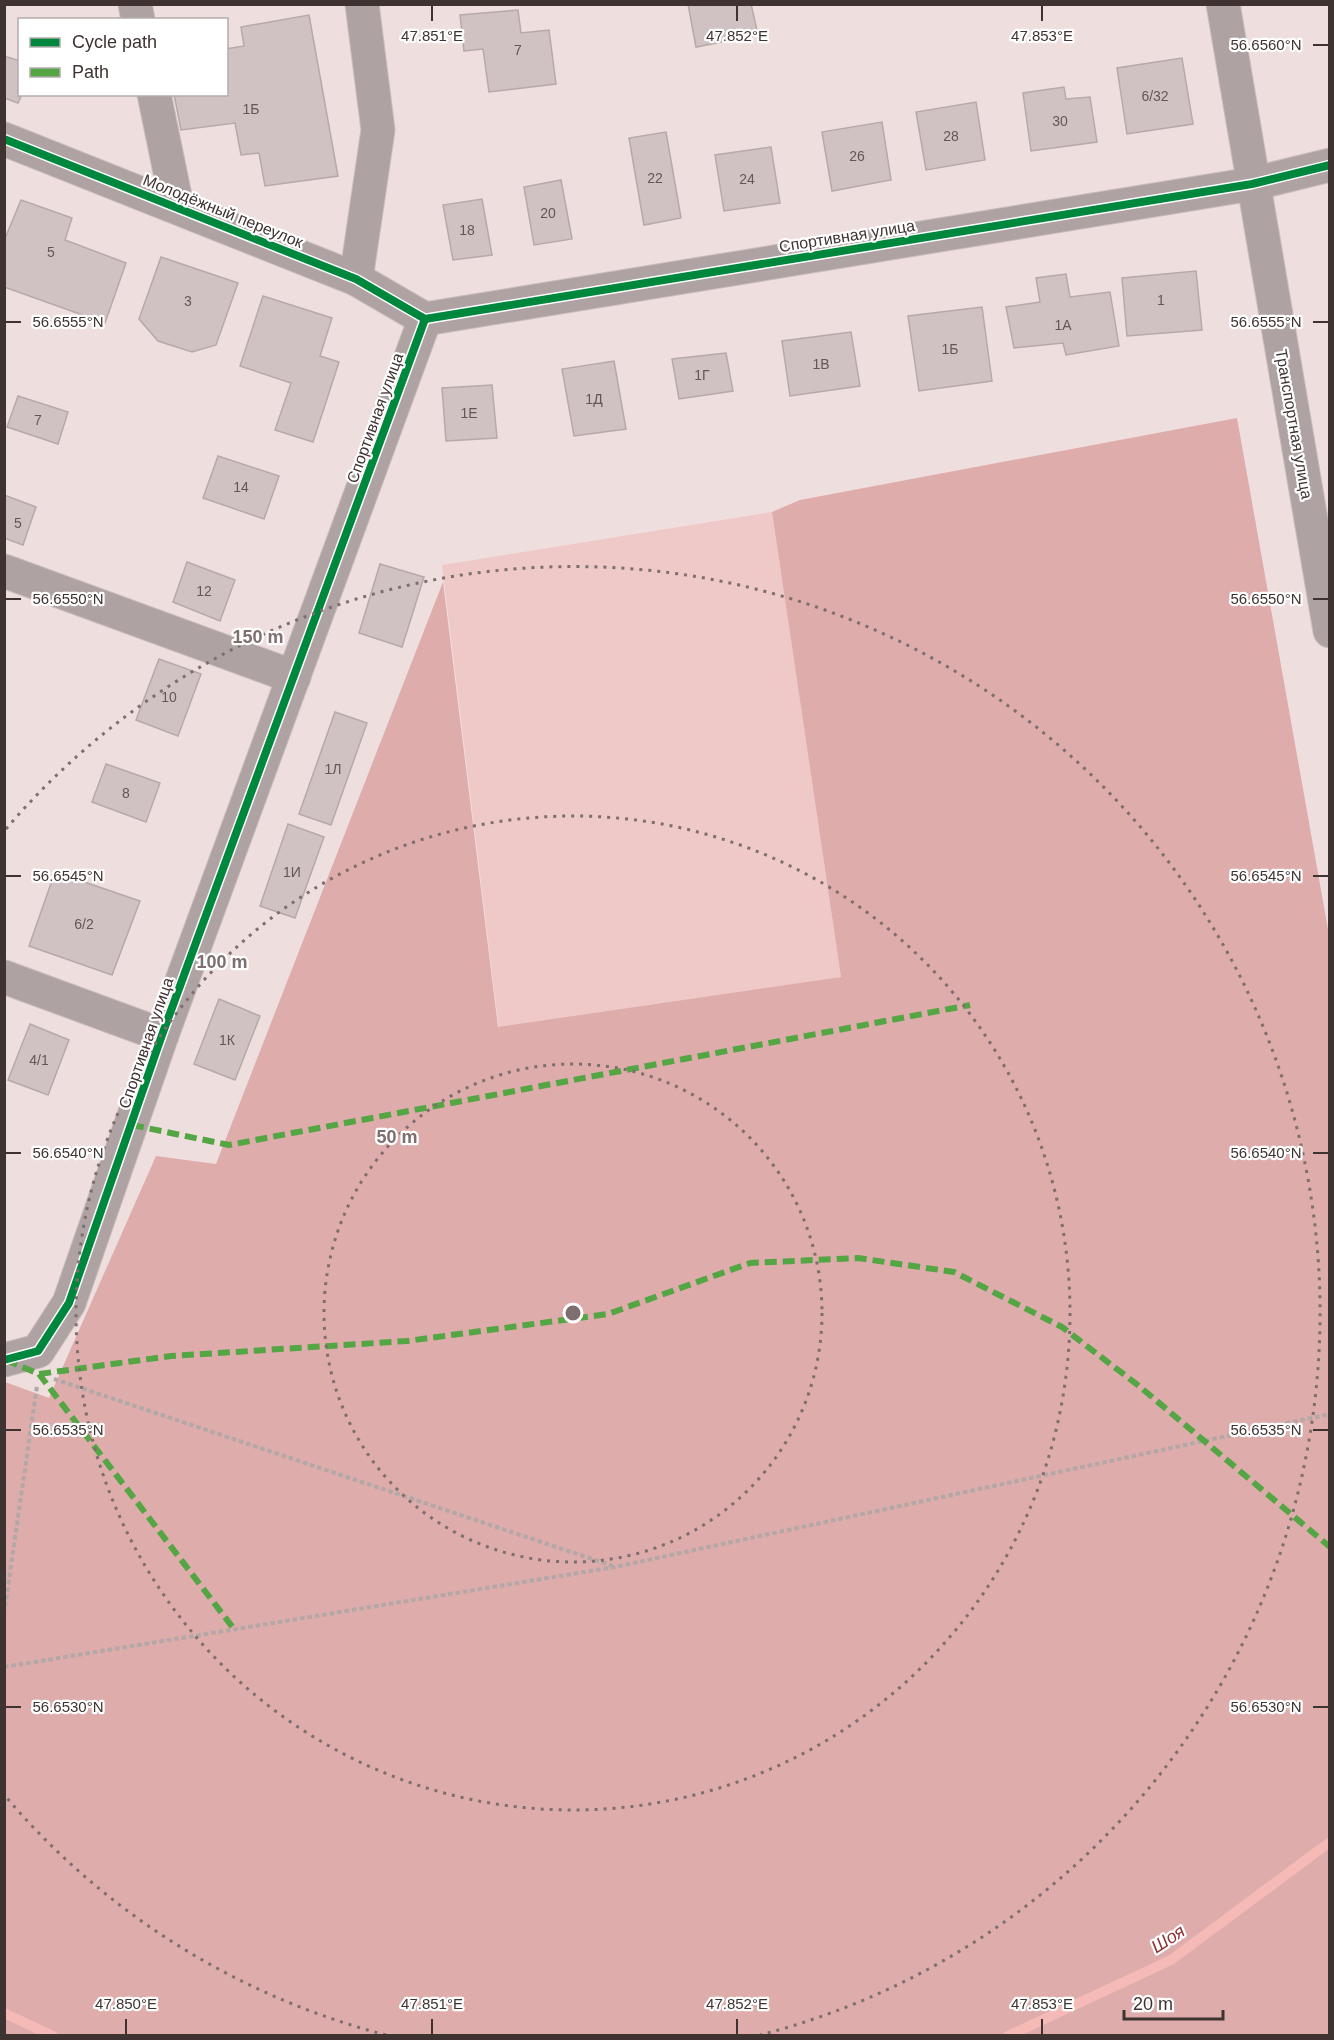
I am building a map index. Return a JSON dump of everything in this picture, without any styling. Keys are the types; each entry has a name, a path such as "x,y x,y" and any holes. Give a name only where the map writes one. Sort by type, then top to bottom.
{"street":[{"path":"356,279 378,130 362,4"},
{"name":"Транспортная улица","path":"1222,4 1329,631"},
{"path":"154,96 177,206"},
{"name":"Молодёжный переулок","path":"4,139 356,279 426,319"},
{"name":"Спортивная улица","path":"5,1360 38,1351 69,1302 162,1035 426,319 1252,184 1329,165"},
{"path":"4,571 294,677"},
{"path":"4,977 162,1035"}],"path":[{"path":"50,1378 615,1567"},
{"path":"4,1614 37,1385"},
{"path":"4,1667 615,1567 1329,1414"}],"shaded area":[{"path":"1237,418 1329,935 1329,2035 5,2035 5,1382 49,1398 156,1156 216,1164 443,582 498,1027 841,977 772,512 800,500"},
{"path":"772,512 841,977 499,1029 442,565"}],"building":[{"path":"688,4 751,4 758,35 696,47"},
{"path":"518,10 521,33 549,30 556,84 489,92 483,49 464,51 460,15"},
{"path":"309,15 338,176 265,186 259,153 241,155 235,123 181,130 174,96 228,96 228,49 244,46 241,27"},
{"path":"4,56 18,60 18,96 21,96 18,103 4,98"},
{"path":"1182,58 1193,124 1127,134 1117,68"},
{"path":"1064,87 1066,99 1090,97 1097,142 1031,151 1023,93"},
{"path":"976,102 985,160 926,170 916,112"},
{"path":"882,122 891,180 832,191 822,132"},
{"path":"666,132 681,218 644,225 629,138"},
{"path":"771,147 780,203 724,211 715,155"},
{"path":"561,180 572,239 534,245 524,187"},
{"path":"482,199 492,255 453,260 443,205"},
{"path":"21,200 72,218 65,240 126,263 105,323 4,287 4,241"},
{"path":"161,257 238,283 216,345 192,352 158,341 139,319"},
{"path":"1196,271 1202,330 1127,336 1122,278"},
{"path":"1066,274 1070,297 1110,292 1119,346 1066,355 1063,343 1014,348 1006,307 1040,302 1036,278"},
{"path":"263,296 332,318 320,356 339,362 313,442 275,430 291,383 240,366"},
{"path":"982,307 992,381 919,391 908,316"},
{"path":"851,332 860,386 790,396 782,341"},
{"path":"726,353 733,391 679,399 672,359"},
{"path":"614,361 626,429 574,436 562,369"},
{"path":"492,385 497,438 446,441 442,388"},
{"path":"18,396 68,412 58,444 7,427"},
{"path":"218,456 279,476 264,519 203,498"},
{"path":"4,495 36,507 23,545 4,538"},
{"path":"187,562 235,580 220,621 173,602"},
{"path":"380,564 424,577 402,647 359,633"},
{"path":"159,659 201,674 178,736 136,720"},
{"path":"335,712 367,723 331,825 299,814"},
{"path":"106,764 160,783 146,822 92,802"},
{"path":"288,824 324,837 295,918 260,906"},
{"path":"55,872 140,901 112,975 29,946"},
{"path":"219,999 260,1016 235,1080 194,1064"},
{"path":"30,1024 69,1040 48,1095 8,1080"}],"waterway":[{"name":"Шоя","path":"1008,2036 1171,1960 1330,1842"},
{"name":"Шоя","path":"4,2013 53,2036"}],"marked path":[{"path":"132,1125 229,1145 970,1005"},
{"path":"6,1360 39,1374 171,1356 407,1341 608,1314 750,1263 858,1258 954,1272 1062,1327 1139,1386 1330,1547"},
{"path":"39,1374 234,1629"}],"cycle path":[{"path":"4,139 356,279 425,319"},
{"path":"425,319 1252,184 1330,165"},
{"path":"4,1360 38,1351 69,1303 162,1035 425,319"}]}
